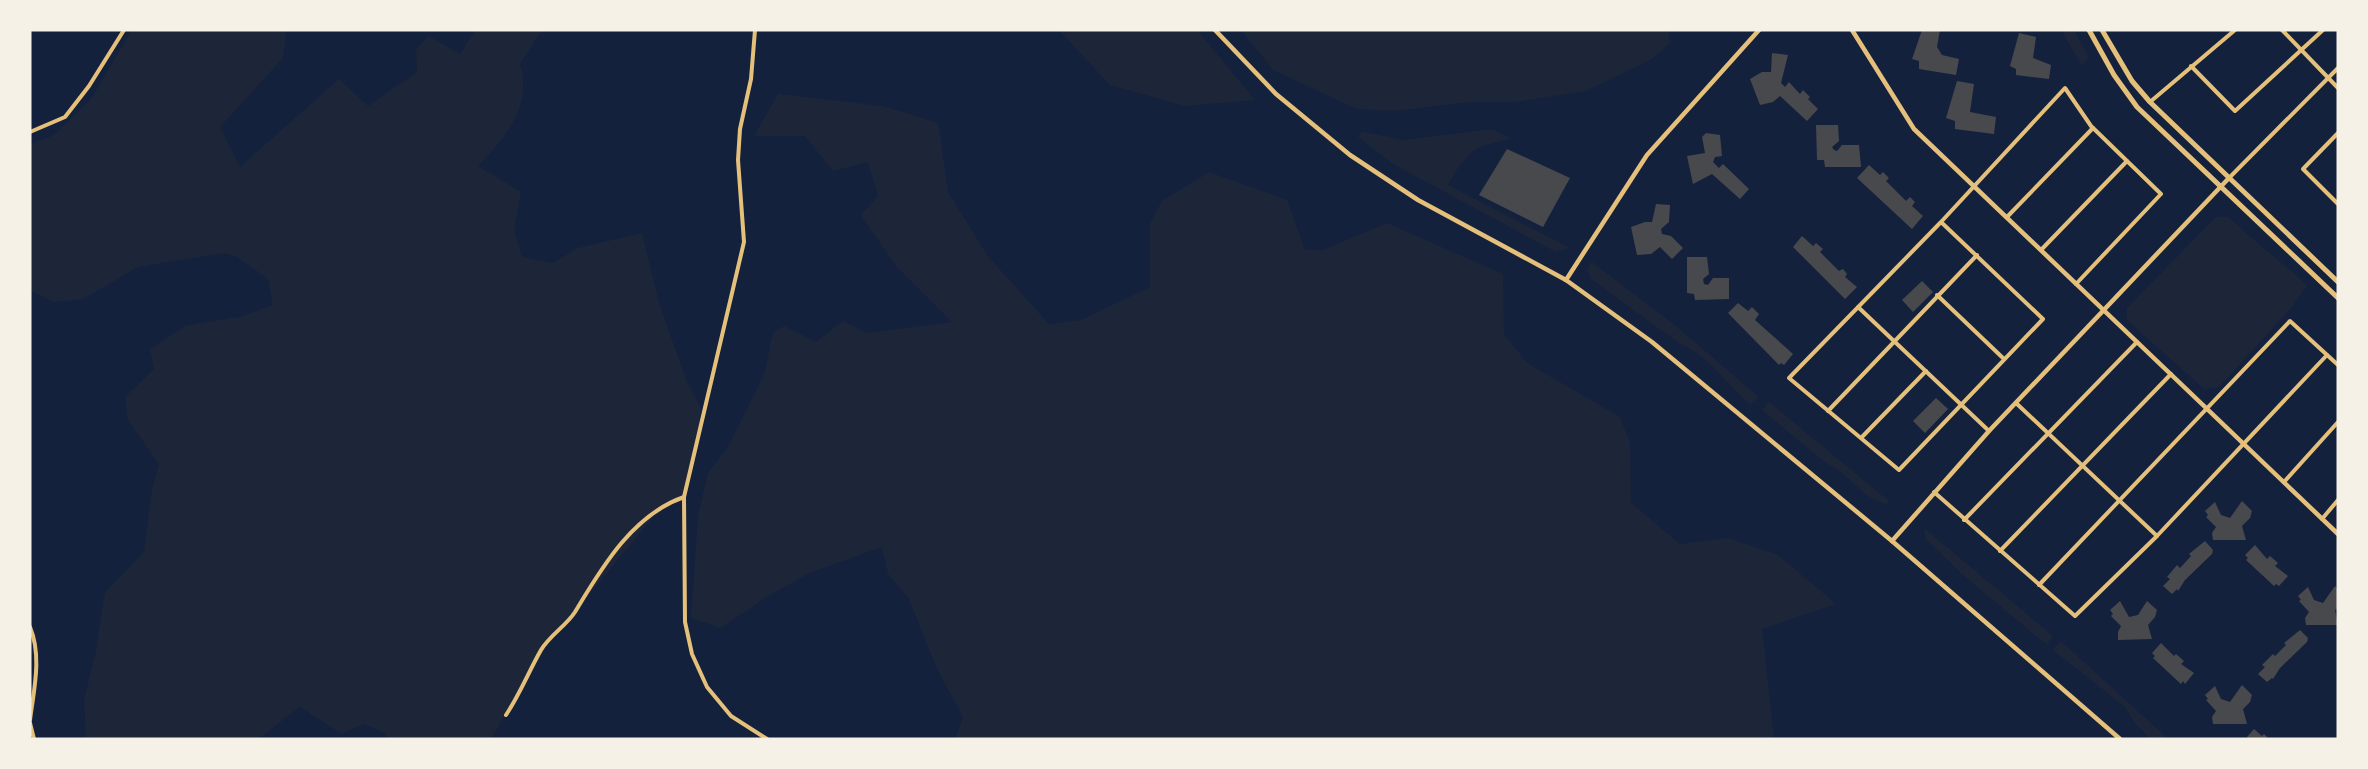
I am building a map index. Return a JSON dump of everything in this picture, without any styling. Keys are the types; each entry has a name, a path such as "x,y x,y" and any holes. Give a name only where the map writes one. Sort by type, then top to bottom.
{"main road":[{"path":"2089,30 2114,75 2137,107 2338,298"},
{"path":"2102,30 2132,81 2150,102 2338,282"}],"street":[{"path":"30,132 65,117 89,86 124,30"},
{"path":"755,30 751,79 740,129 738,160 744,242 684,497 685,622 692,654 706,687 731,716 767,739"},
{"path":"1215,30 1276,94 1365,166 1418,200 1566,280 1652,342 1892,541 2120,739"},
{"path":"1566,280 1647,155 1759,30"},
{"path":"1852,30 1914,129 2338,534"},
{"path":"2150,102 2235,30"},
{"path":"2282,30 2338,88"},
{"path":"2191,66 2235,111 2323,30"},
{"path":"1892,541 1989,431 2228,179 2338,68"},
{"path":"1941,222 2043,319 1899,470 1790,378 1941,222 2065,88 2093,128 2161,194 2076,284"},
{"path":"2007,218 2093,128"},
{"path":"2337,202 2302,169 2338,133"},
{"path":"2041,250 2127,161"},
{"path":"1828,411 1977,255"},
{"path":"2332,277 2338,271"},
{"path":"1937,296 2004,359"},
{"path":"1858,307 1989,431"},
{"path":"2039,585 2121,502 2290,321 2338,365"},
{"path":"1964,520 2137,342"},
{"path":"1933,492 2075,616 2157,536 2327,355"},
{"path":"1862,437 1926,371"},
{"path":"2000,551 2171,374"},
{"path":"2016,403 2157,536"},
{"path":"2284,482 2338,422"},
{"path":"506,715 541,649 550,636 574,614 594,578 617,549 637,527 672,502 684,497"},
{"path":"2322,519 2338,500"},
{"path":"30,627 36,642 37,665 30,721 34,739"}],"shaded area":[{"path":"132,30 286,30 283,58 220,127 240,167 339,79 368,106 417,72 416,49 429,36 460,54 475,30 553,30 540,33 520,64 523,94 520,108 507,132 478,166 521,192 514,230 522,257 553,263 578,248 642,233 659,303 687,382 701,408 696,457 687,492 654,516 536,659 491,739 388,739 385,733 364,724 342,734 300,707 258,739 86,739 84,700 96,651 105,592 144,552 152,489 159,464 128,420 125,397 154,369 150,349 185,326 243,316 273,305 268,279 236,256 224,253 138,267 83,299 53,302 30,290 30,144 54,135 91,99"},
{"path":"1059,30 1197,30 1255,100 1185,106 1110,85"},
{"path":"1241,30 1668,30 1670,43 1652,59 1586,91 1515,102 1469,102 1394,111 1357,109 1273,70"},
{"path":"2061,30 2074,30 2089,57 2082,66"},
{"path":"778,94 883,106 938,123 948,192 987,255 1049,324 1081,320 1150,287 1150,223 1162,201 1209,172 1287,200 1305,250 1323,250 1387,223 1503,274 1504,334 1527,363 1620,417 1630,443 1631,503 1680,544 1728,538 1778,555 1836,604 1762,629 1774,739 955,739 963,717 937,669 909,599 888,574 882,547 812,572 771,594 721,628 691,618 698,517 708,473 728,447 764,375 773,333 784,326 816,342 843,321 867,333 952,322 896,266 861,215 878,196 868,162 833,171 805,136 754,136"},
{"path":"1494,130 1513,139 1489,144 1473,151 1461,164 1448,185 1570,248 1556,252 1393,164 1357,136 1363,132 1404,140"},
{"path":"2216,217 2229,217 2307,285 2291,308 2219,387 2204,389 2127,320 2127,308"},
{"path":"1592,262 1672,323 1759,397 1750,404 1700,356 1591,279 1587,269"},
{"path":"1769,402 1889,501 1887,504 1863,492 1762,410"},
{"path":"1925,529 2053,636 2047,645 1962,574 1925,538"},
{"path":"2061,641 2168,739 2151,739 2134,722 2125,707 2053,650"}],"building":[{"path":"1922,30 1940,30 1937,47 1942,55 1959,59 1956,75 1919,69 1919,61 1912,59"},
{"path":"2019,33 2036,37 2033,58 2051,65 2049,79 2016,75 2016,69 2010,66"},
{"path":"1772,53 1788,55 1781,83 1785,87 1789,82 1800,94 1803,90 1818,109 1807,121 1780,96 1773,102 1760,105 1750,79 1762,72 1771,72"},
{"path":"1957,81 1974,84 1970,112 1996,117 1994,134 1955,129 1955,121 1946,118"},
{"path":"1816,125 1838,125 1839,141 1832,147 1837,151 1842,145 1859,145 1861,167 1825,167 1824,160 1817,160"},
{"path":"1706,133 1720,135 1722,156 1715,157 1713,162 1719,168 1723,164 1749,189 1740,199 1712,174 1693,184 1687,156 1705,153 1702,137"},
{"path":"1507,149 1570,178 1543,227 1479,195"},
{"path":"1869,165 1880,175 1883,172 1889,178 1886,181 1906,201 1910,197 1915,202 1912,206 1923,216 1912,229 1857,178"},
{"path":"1656,204 1670,205 1669,222 1661,229 1662,234 1671,236 1683,248 1672,259 1660,247 1651,254 1637,255 1631,227 1652,222"},
{"path":"1802,236 1813,246 1816,243 1823,249 1820,252 1839,271 1843,269 1847,274 1845,277 1857,287 1845,299 1793,247"},
{"path":"1687,257 1707,257 1709,274 1703,279 1704,284 1708,285 1713,278 1729,278 1729,299 1695,300 1694,294 1687,293"},
{"path":"1922,281 1933,292 1913,312 1902,300"},
{"path":"1738,303 1748,311 1752,307 1759,314 1755,320 1793,354 1784,365 1781,363 1779,365 1728,313"},
{"path":"1936,398 1948,409 1925,433 1913,421"},
{"path":"2242,501 2252,511 2250,518 2242,526 2246,540 2213,540 2212,533 2216,527 2206,517 2208,515 2205,511 2215,502 2221,515 2230,518"},
{"path":"2205,541 2213,550 2212,554 2185,580 2178,591 2177,589 2172,594 2163,586 2170,579 2167,577 2177,565 2180,568 2191,556 2189,554"},
{"path":"2255,545 2267,559 2270,556 2278,563 2275,566 2288,576 2279,586 2276,584 2274,586 2246,560 2248,558 2245,555"},
{"path":"2335,586 2338,589 2338,608 2335,610 2338,625 2306,625 2305,618 2309,612 2299,601 2301,600 2298,596 2308,587 2314,600 2323,603"},
{"path":"2120,601 2129,617 2138,615 2147,601 2157,610 2155,617 2148,625 2152,639 2118,640 2121,626 2111,616 2113,614 2110,610"},
{"path":"2300,630 2308,638 2307,642 2280,668 2273,679 2267,682 2258,674 2265,667 2262,665 2273,654 2275,656 2286,645 2284,643"},
{"path":"2161,643 2174,656 2176,654 2184,661 2181,664 2194,673 2185,684 2183,681 2181,684 2153,658 2155,656 2152,653"},
{"path":"2242,685 2252,695 2250,702 2243,709 2247,724 2213,724 2212,717 2216,711 2206,700 2208,699 2205,695 2215,686 2221,699 2230,702"},
{"path":"2254,729 2269,739 2249,739 2247,737"}]}
